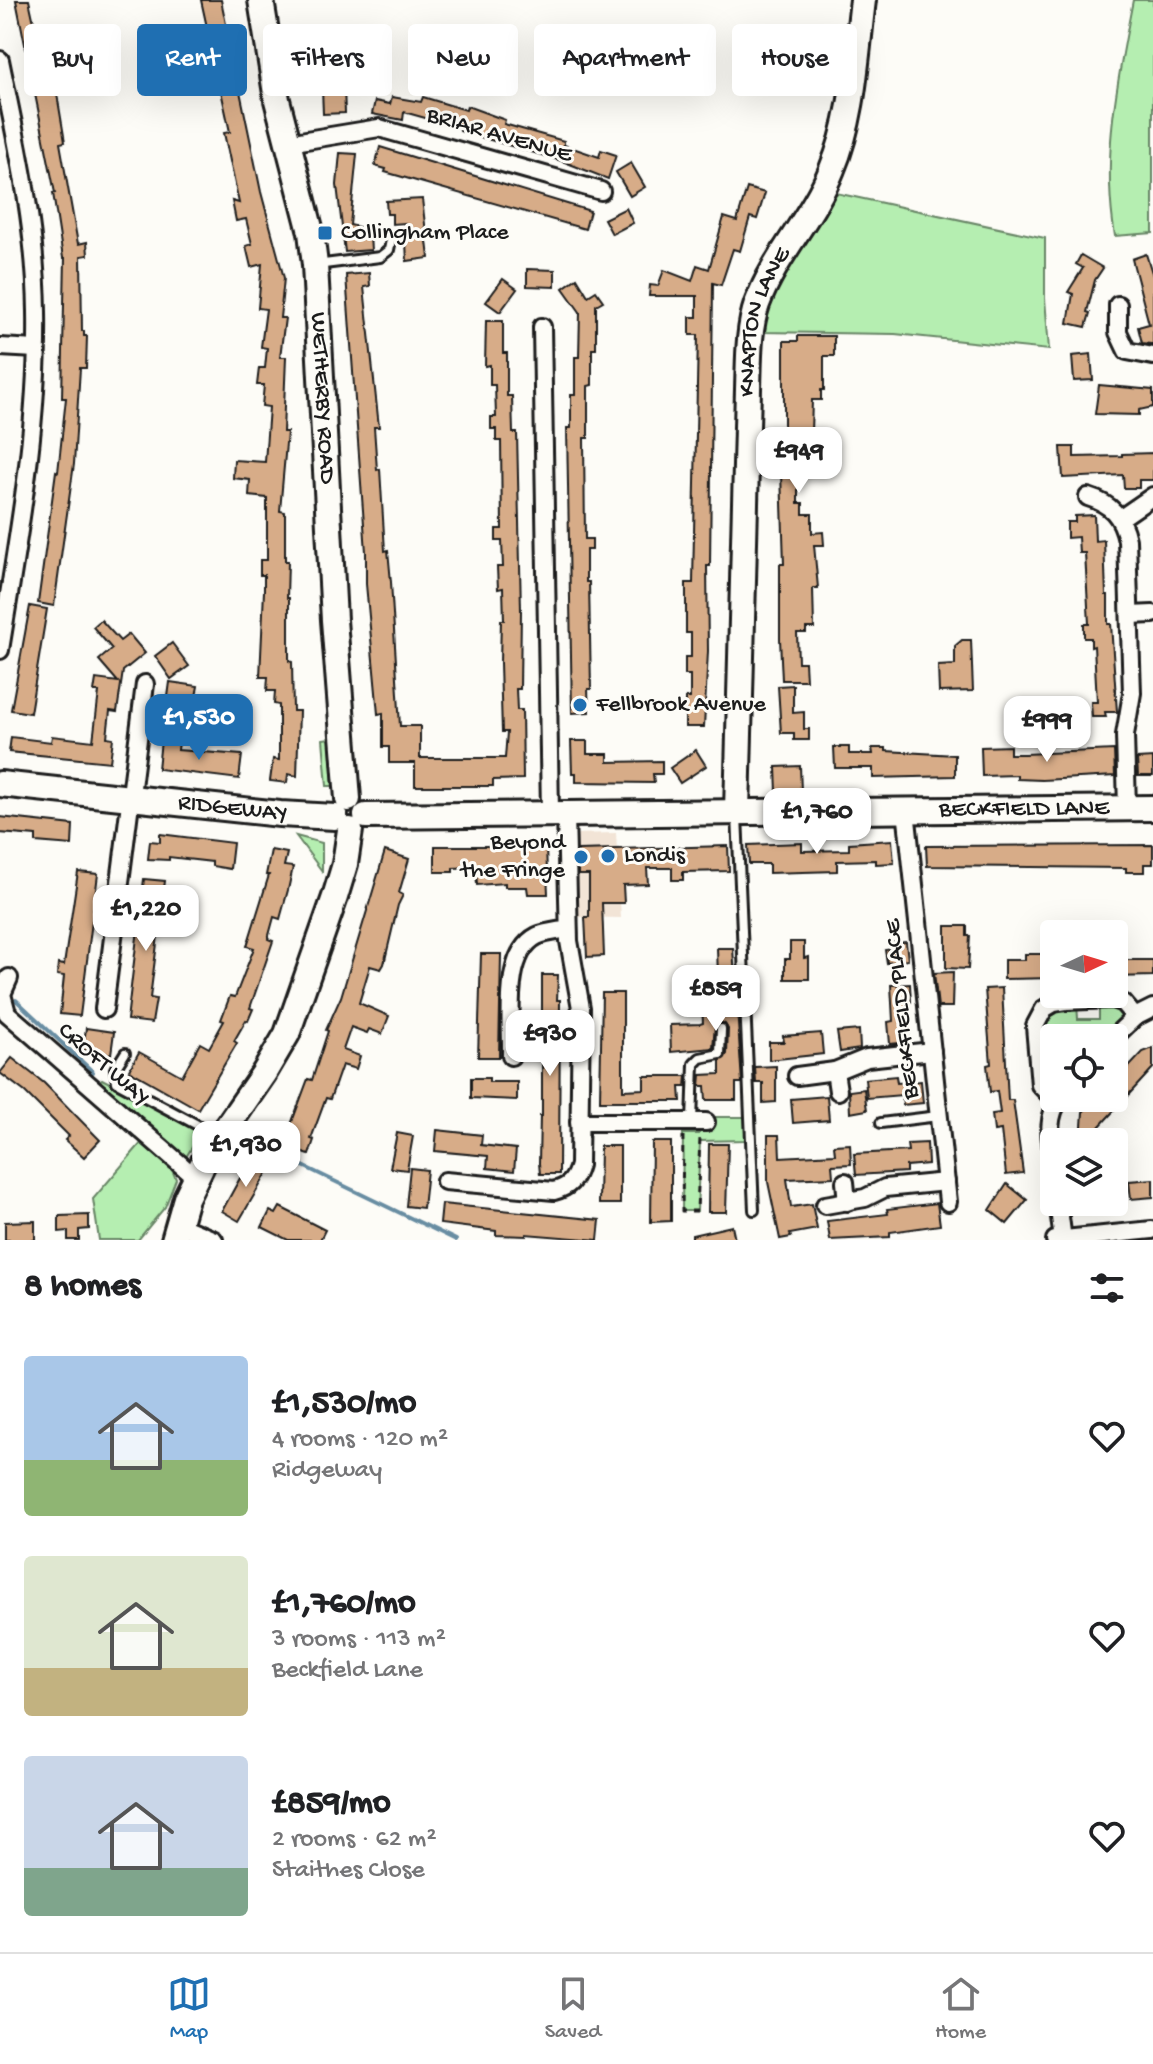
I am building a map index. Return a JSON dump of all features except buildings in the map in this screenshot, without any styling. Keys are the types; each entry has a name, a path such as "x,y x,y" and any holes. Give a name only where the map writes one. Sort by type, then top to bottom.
{"street":[{"name":"WETHERBY ROAD","path":"176,1233 195,1177 287,1034 337,892 345,864 350,816 334,620 315,265 311,232 277,100 261,0"},
{"name":"KNAPTON LANE","path":"737,811 752,328 765,285 824,188 840,148 850,100 863,0"},
{"path":"0,60 32,229 37,311 32,438 0,650"},
{"name":"BRIAR AVENUE","path":"288,143 379,128 601,191"},
{"path":"1118,305 1122,355 1153,356"},
{"path":"455,1177 541,1192 564,1188 576,1176 579,1165 581,1008 568,929 558,813 542,327"},
{"path":"0,347 36,349"},
{"path":"1121,518 1153,496"},
{"path":"1088,497 1112,508 1121,518 1127,540 1132,693 1125,735 1127,808"},
{"path":"1130,615 1153,614"},
{"path":"104,1009 145,684"},
{"name":"RIDGEWAY","path":"0,784 280,814 350,816"},
{"name":"BECKFIELD LANE","path":"350,816 1153,808"},
{"name":"BECKFIELD PLACE","path":"906,810 948,1202"},
{"path":"511,1056 513,970 521,950 536,937 568,929"},
{"name":"CROFT WAY","path":"9,978 2,994 7,1013 195,1177"},
{"path":"1040,1085 1035,1026 1044,1009 1066,1001 1112,999 1123,1003 1135,1017"},
{"path":"1128,1024 1153,1008"},
{"path":"797,1076 835,1071 867,1058 932,1051"},
{"path":"835,1071 838,1091"},
{"path":"579,1122 695,1122"},
{"path":"845,1182 847,1202"},
{"path":"825,1205 847,1202 885,1188 946,1182"},
{"path":"1060,1216 1063,1240"},
{"path":"1055,1240 1152,1230"},
{"path":"176,1233 214,1240"}],"lane":[{"path":"315,265 380,257 389,250 391,240"},
{"path":"737,811 754,1210"},
{"path":"695,1122 694,1064 700,1058 720,1054 721,1029"},
{"path":"125,1053 115,1069 117,1082 219,1136"},
{"path":"881,1123 938,1116"}],"path":[{"path":"695,1122 697,1211 682,1211 695,1122"}],"shaded area":[{"path":"616,833 621,918 576,917 574,834"}],"green space":[{"path":"1133,0 1153,0 1153,233 1115,236 1110,176 1113,117"},
{"path":"836,193 1045,238 1049,350 895,334 760,332 766,303 787,265"},
{"path":"330,738 333,786 327,786 323,739"},
{"path":"296,836 322,843 322,871"},
{"path":"1055,1008 1077,1008 1078,1019 1099,1019 1099,1008 1119,1008 1126,1015 1118,1024 1041,1024 1042,1018"},
{"path":"102,1079 195,1128 199,1136 186,1157 180,1158 97,1083"},
{"path":"713,1117 745,1117 746,1140 700,1141 697,1211 682,1211 683,1134 699,1134 700,1127 712,1127"},
{"path":"143,1141 169,1163 176,1179 165,1207 138,1240 99,1240 93,1199"}],"waterway":[{"path":"16,1000 93,1072"},
{"path":"299,1164 456,1240"}],"place":[{"name":"Collingham Place","path":"325,233"},
{"name":"Fellbrook Avenue","path":"580,705"},
{"name":"Londis","path":"608,856"},
{"name":"Beyond the Fringe","path":"581,857"}]}
